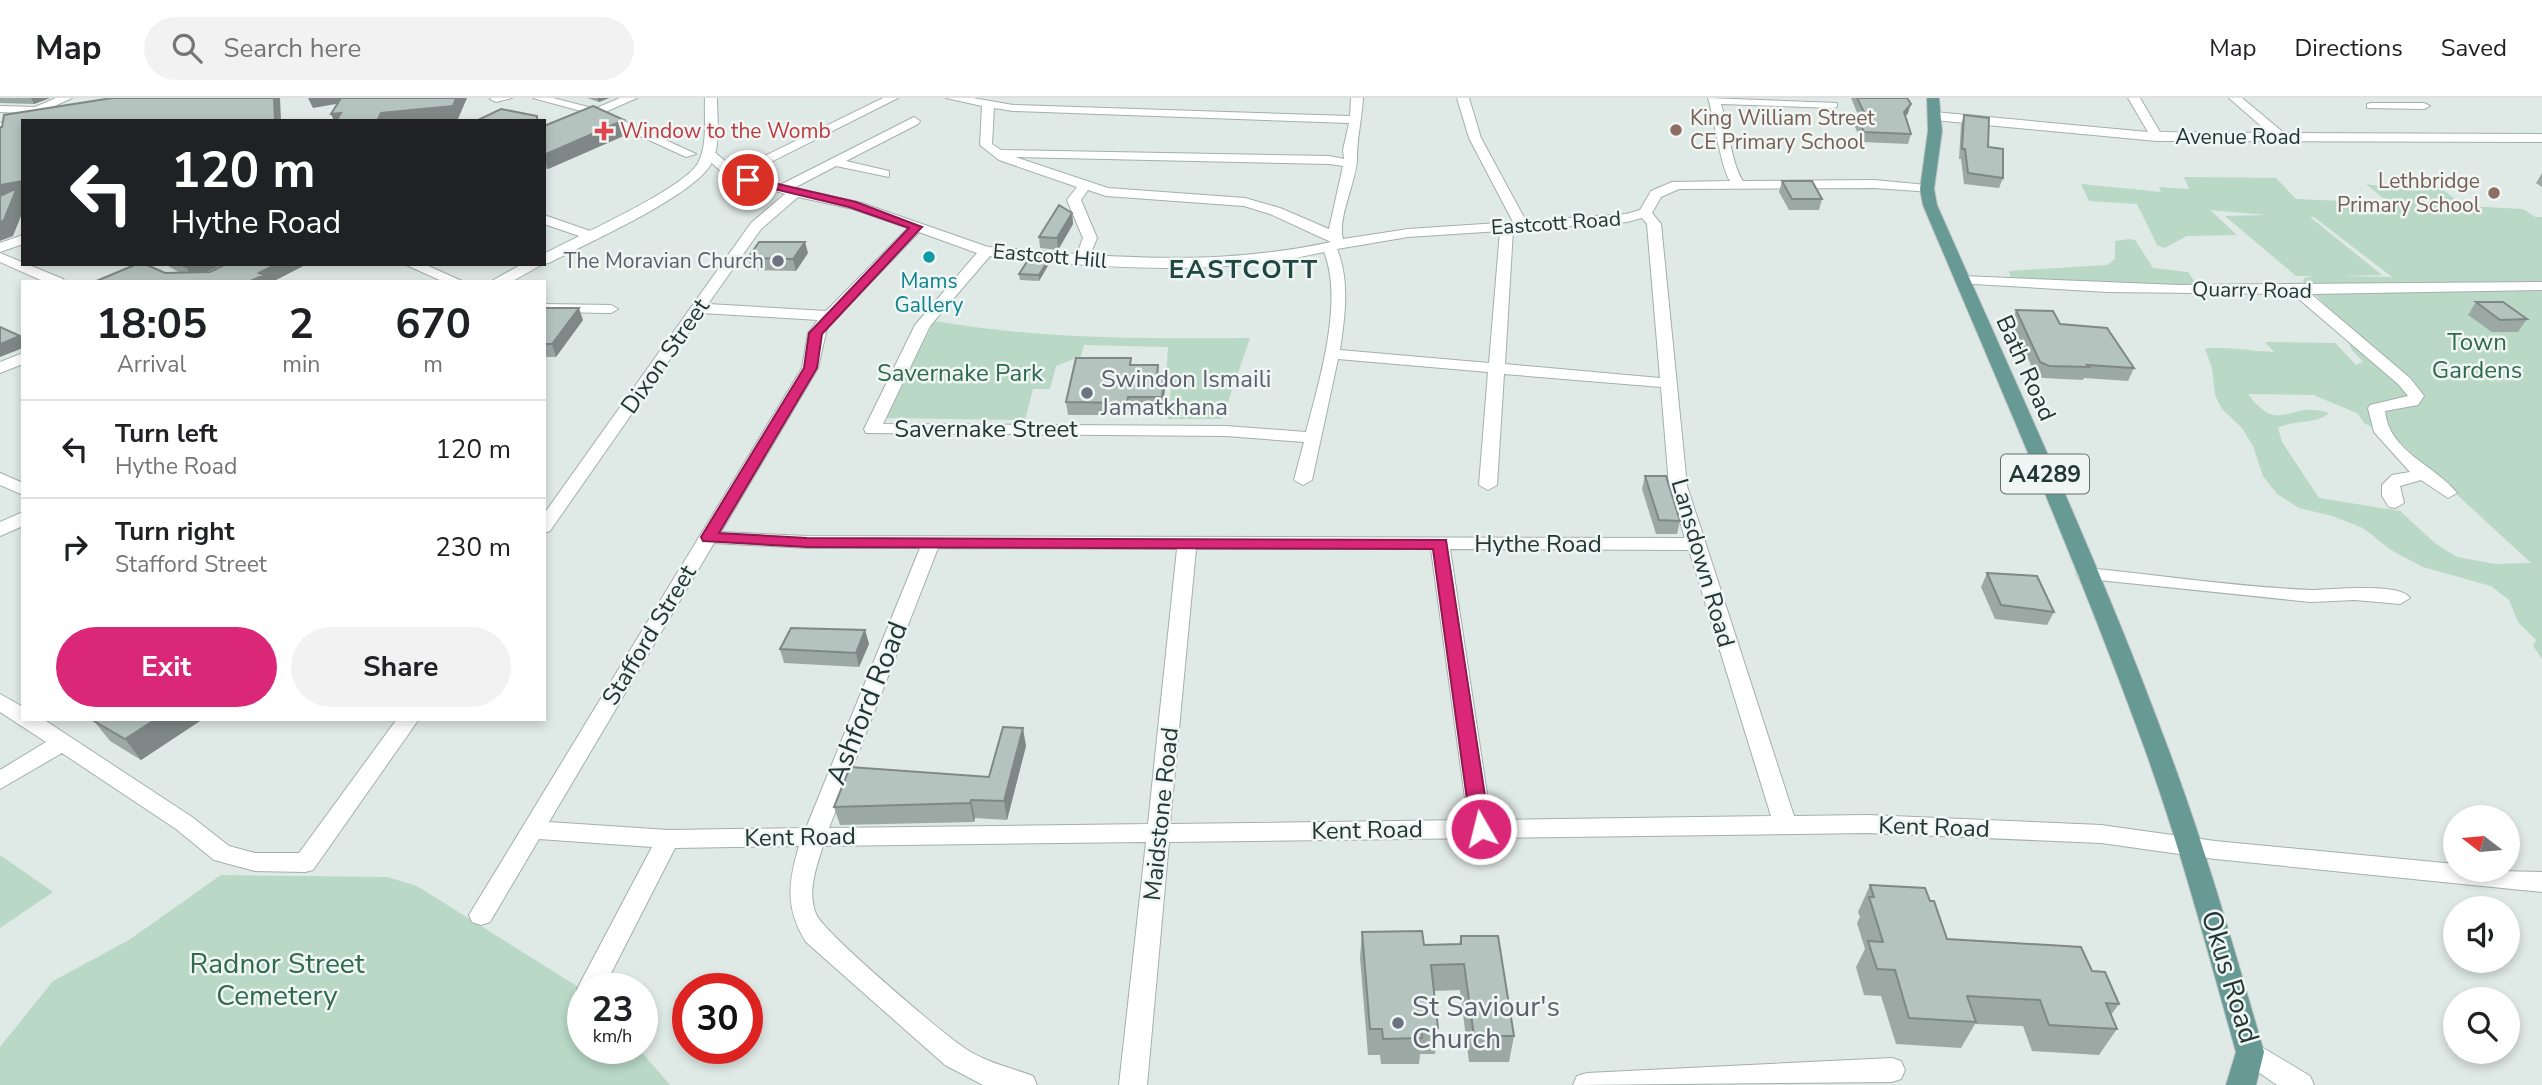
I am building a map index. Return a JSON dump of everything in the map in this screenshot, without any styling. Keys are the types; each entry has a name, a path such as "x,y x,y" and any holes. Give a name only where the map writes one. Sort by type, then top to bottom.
{"main road":[{"name":"Bath Road","path":"1934,107 1927,189 1934,218 2086,573 2151,733 2191,848"},
{"name":"Okus Road","path":"2191,848 2250,1052"},
{"path":"2241,1085 2250,1052"}],"street":[{"path":"0,127 66,98"},
{"path":"539,98 596,112 690,154"},
{"path":"546,134 631,98"},
{"path":"546,259 588,234 674,191 698,173 708,153 711,98"},
{"path":"733,173 892,98"},
{"path":"951,98 1013,108 1338,117 1357,120"},
{"path":"988,103 1007,98"},
{"path":"1303,480 1332,354 1337,260 1334,242 1344,178 1350,164 1349,150 1357,120 1357,98"},
{"path":"1463,98 1473,133 1503,192 1514,226 1497,367 1488,485"},
{"path":"2133,98 2157,137"},
{"path":"2235,98 2281,137"},
{"path":"2360,98 2375,108 2424,106"},
{"path":"1739,184 1730,172 1725,136 1714,99 1833,105"},
{"path":"988,103 985,142 996,154 1120,195 1245,202 1275,211 1334,242"},
{"name":"Avenue Road","path":"1934,107 2157,137 2542,138"},
{"path":"0,109 36,111"},
{"name":"Dixon Street","path":"546,524 760,221 787,191 834,162 913,126"},
{"path":"667,143 689,135"},
{"name":"Eastcott Hill","path":"708,153 733,173"},
{"path":"996,154 1329,160 1350,164"},
{"path":"834,162 885,174"},
{"name":"Eastcott Hill","path":"698,173 733,173 787,191 852,204 986,251 1082,259 1226,263 1269,259 1334,242"},
{"name":"Eastcott Road","path":"1334,242 1408,233 1615,220 1645,213 1656,194 1669,187 1874,184 1927,189"},
{"path":"1082,259 1090,238 1074,200 1085,185"},
{"name":"Lansdown Road","path":"1645,213 1654,224 1678,486 1785,825"},
{"path":"546,220 588,234"},
{"name":"Stafford Street","path":"481,915 810,368 816,333 917,227"},
{"path":"0,248 21,240"},
{"name":"Savernake Street","path":"986,251 923,325 872,429 1226,430 1313,438"},
{"path":"0,257 53,280"},
{"path":"416,266 452,280"},
{"path":"502,280 531,266"},
{"name":"Quarry Road","path":"1962,280 2109,288 2298,291 2542,286"},
{"path":"2298,291 2404,381 2416,396 2412,402 2376,408 2375,415 2388,441 2448,493"},
{"path":"699,308 830,316"},
{"path":"546,309 611,309"},
{"path":"1332,354 1668,383"},
{"path":"0,368 21,359"},
{"path":"2395,503 2391,496 2391,485 2398,479 2425,474"},
{"path":"0,478 21,489"},
{"path":"0,530 21,519"},
{"name":"Hythe Road","path":"708,537 807,542 931,543 1695,544"},
{"name":"Ashford Road","path":"931,543 814,836 799,897 801,910 815,935 954,1056 992,1076 1023,1085"},
{"name":"Maidstone Road","path":"1133,1085 1187,543"},
{"path":"1440,544 1481,829"},
{"path":"2086,573 2312,596 2355,594 2400,598"},
{"path":"0,702 21,715"},
{"path":"29,721 184,823 222,853 255,862 305,863 408,721"},
{"path":"0,781 62,743"},
{"name":"Kent Road","path":"532,830 668,839 1868,824 2101,834 2191,848 2542,882"},
{"path":"598,973 668,839"},
{"name":"Okus Road","path":"2250,1052 2300,1085"},
{"path":"1587,1085 1892,1070"}],"green space":[{"name":"Town Gardens","path":"2184,177 2276,178 2296,199 2389,203 2366,184 2416,191 2402,179 2428,179 2465,206 2523,209 2535,217 2542,217 2542,659 2533,646 2536,640 2518,622 2509,600 2491,586 2423,567 2391,550 2363,528 2332,516 2299,508 2277,494 2263,476 2253,446 2242,428 2222,409 2215,395 2212,368 2205,349 2274,352 2265,342 2335,343 2356,365 2363,362 2352,350 2337,317 2303,282 2304,278 2313,276 2296,276 2225,216 2267,215 2210,210 2237,235 2187,236 2164,248 2157,245 2137,204 2089,201 2081,184 2161,192 2159,187 2189,189","holes":["2310,217 2314,217 2392,277 2340,276 2382,275","2248,394 2313,395 2357,413 2364,423 2401,443 2531,563 2495,564 2457,557 2436,544 2400,511 2319,498 2282,442 2278,428 2318,419 2329,413 2304,410 2277,415 2259,407"]},
{"path":"2135,240 2153,268 2188,272 2197,285 2011,279 2009,271 2107,265 2115,259 2115,241"},
{"name":"Savernake Park","path":"934,321 1052,335 1250,338 1222,419 1167,419 1171,388 1158,387 1159,377 1166,377 1168,347 1084,345 1081,356 1056,366 1050,389 1033,389 1025,420 886,418"},
{"path":"0,855 53,892 0,928"},
{"name":"Radnor Street Cemetery","path":"221,875 387,877 417,886 567,980 567,1064 652,1064 670,1085 0,1085 0,1047 53,981 129,940"}],"building":[{"path":"112,98 274,98 275,119 21,119 21,181 0,185 0,127 4,115"},
{"path":"341,98 456,98 453,106 381,113 378,119 337,119 341,113 331,114"},
{"path":"1857,98 1907,98 1911,104 1904,112 1911,134 1864,132 1858,117 1865,114"},
{"path":"593,106 624,120 546,154 546,125"},
{"path":"501,109 537,116 537,119 480,119"},
{"path":"1964,115 1989,118 1988,147 2003,149 2003,178 1968,173 1965,149 1962,149"},
{"path":"1782,181 1812,181 1822,199 1792,199"},
{"path":"17,188 4,220 0,222 0,196"},
{"path":"1059,205 1072,213 1057,238 1039,237"},
{"path":"759,242 805,242 793,259 748,258"},
{"path":"1030,257 1049,259 1039,275 1019,274"},
{"path":"132,266 149,266 165,273 210,272 222,266 273,266 259,273 264,275 253,280 99,280"},
{"path":"2476,302 2503,302 2527,319 2500,320"},
{"path":"546,308 579,308 552,344 546,344"},
{"path":"2016,310 2053,311 2060,324 2107,328 2134,368 2049,366 2040,362"},
{"path":"0,327 20,336 0,344"},
{"path":"1076,358 1131,358 1130,365 1158,365 1157,376 1164,376 1162,397 1128,397 1127,403 1066,402"},
{"path":"1645,476 1666,476 1680,521 1659,520"},
{"path":"1987,573 2037,576 2054,612 2001,605"},
{"path":"791,628 865,630 856,653 780,649"},
{"path":"94,721 153,721 125,739"},
{"path":"1003,727 1023,728 1004,801 971,800 970,803 834,807 850,767 989,777"},
{"path":"1870,885 1925,888 1930,901 1934,901 1947,939 2081,947 2092,971 2105,972 2119,1004 2106,1003 2117,1029 2049,1025 2040,1000 1967,996 1976,1022 1909,1018 1895,970 1877,969 1868,941 1883,942 1869,897 1874,897"},
{"path":"1422,931 1424,945 1461,944 1461,936 1498,936 1514,1036 1474,1036 1464,964 1431,965 1438,1028 1421,1029 1422,1038 1383,1039 1382,1029 1370,1029 1362,932"}],"place":[{"name":"King William Street CE Primary School","path":"1676,130"},
{"name":"Window to the Womb","path":"604,131"},
{"name":"Lethbridge Primary School","path":"2494,193"},
{"name":"Mams Gallery","path":"929,257"},
{"name":"The Moravian Church","path":"778,261"},
{"name":"Swindon Ismaili Jamatkhana","path":"1087,393"},
{"name":"St Saviour's Church","path":"1398,1023"}],"district":[{"name":"EASTCOTT","path":"1244,269"}],"route":[{"path":"748,180 780,190 852,204 917,227 821,325 813,343 810,368 708,537 807,542 1440,544 1481,829"}]}
